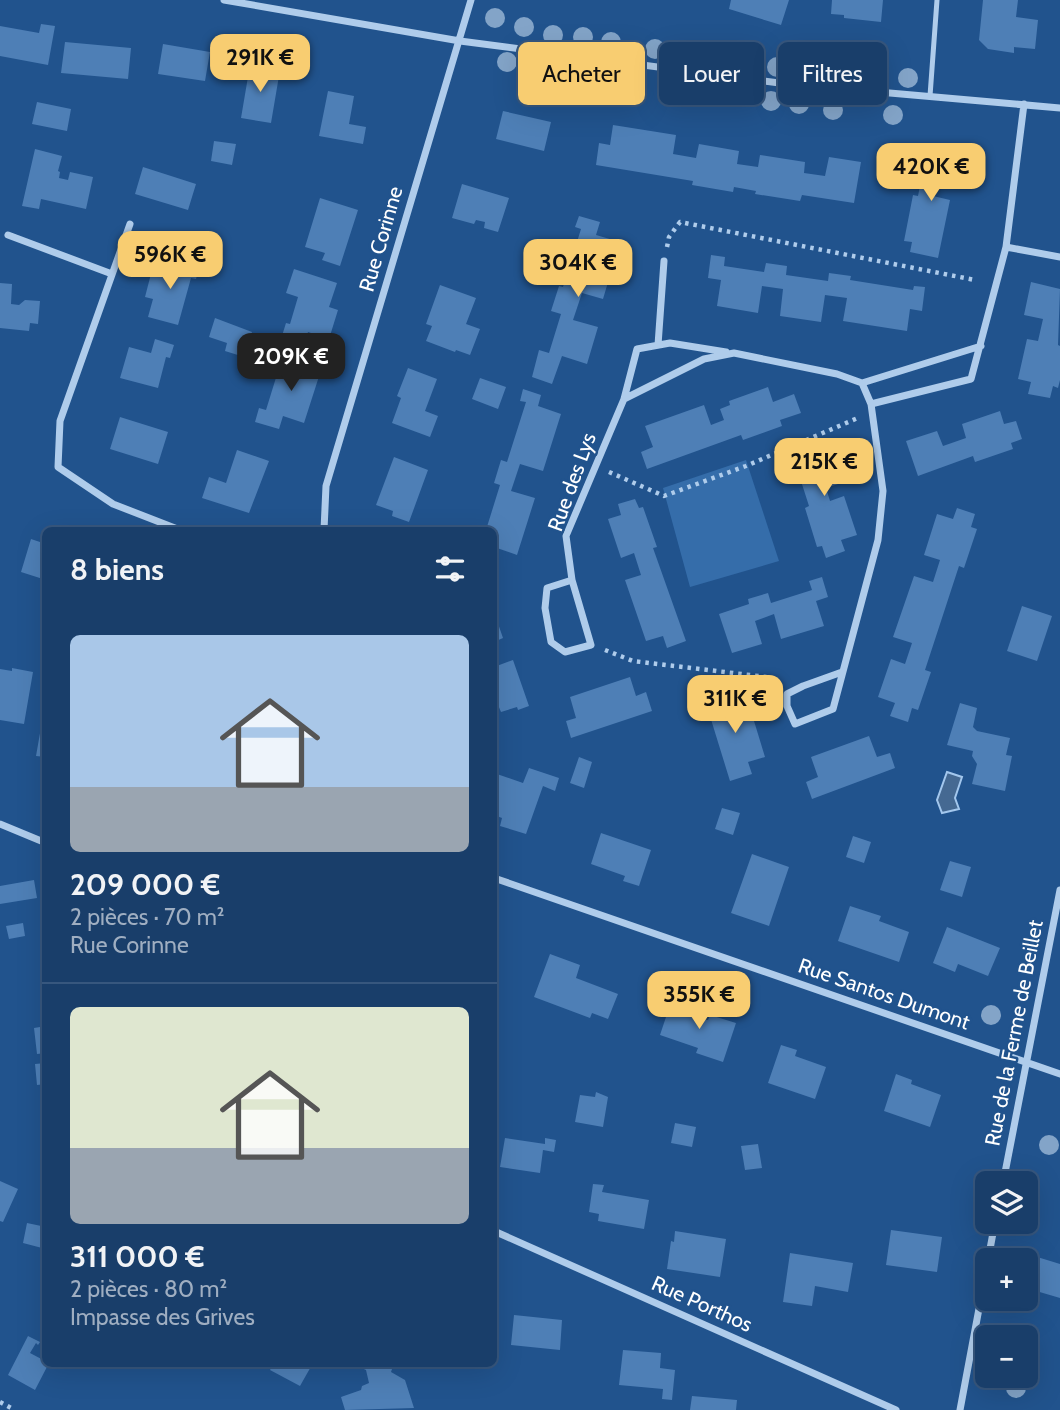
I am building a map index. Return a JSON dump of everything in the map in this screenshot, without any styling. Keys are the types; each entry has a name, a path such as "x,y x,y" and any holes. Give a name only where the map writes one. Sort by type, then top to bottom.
{"street":[{"path":"224,0 460,41 786,84 1060,108"},
{"name":"Rue Corinne","path":"324,527 326,486 471,0"},
{"path":"871,408 971,379 1006,247 1024,104"},
{"path":"130,223 60,421 58,467 113,504 172,527"},
{"path":"8,235 113,274"},
{"path":"1006,247 1060,257"},
{"path":"664,261 658,345 670,343 734,353 837,373 862,383 981,346"},
{"name":"Rue des Lys","path":"591,645 572,580 566,536 624,398 637,349 658,345"},
{"path":"624,398 704,359 734,353"},
{"path":"842,672 788,694 786,706 795,724 833,709 878,540 883,491 871,408 862,383"},
{"path":"572,580 547,589 545,608 551,642 565,652 591,645"},
{"path":"0,824 42,841"},
{"name":"Rue Santos Dumont","path":"497,879 1060,1074"},
{"name":"Rue de la Ferme de Beillet","path":"1005,1171 1060,890"},
{"name":"Rue Porthos","path":"497,1232 896,1410"},
{"path":"960,1410 979,1311"}],"lane":[{"path":"930,96 937,0"}],"path":[{"path":"664,261 669,237 680,222 975,280"},
{"path":"595,466 664,496 746,466 871,408"},
{"path":"591,645 632,661 766,677 788,694"},
{"path":"0,1402 15,1410"}],"shaded area":[{"path":"746,460 779,561 690,587 663,488"},
{"path":"947,772 962,777 955,798 959,809 942,813 937,800"}],"building":[{"path":"731,0 789,0 781,25 729,9"},
{"path":"832,0 883,0 881,22 831,14"},
{"path":"983,0 1018,0 1016,17 1038,20 1035,49 1014,47 1014,53 988,49 979,40"},
{"path":"41,24 55,26 48,65 0,56 0,26 39,33"},
{"path":"65,42 131,48 128,79 61,73"},
{"path":"163,44 210,52 205,81 158,74"},
{"path":"250,65 280,70 271,123 241,118"},
{"path":"328,91 354,96 349,124 366,127 363,144 319,136"},
{"path":"37,102 71,109 67,131 32,124"},
{"path":"503,111 551,122 544,151 496,139"},
{"path":"613,125 676,135 673,154 696,158 699,144 739,151 737,164 758,167 760,155 805,162 804,173 825,176 829,157 861,162 854,203 802,195 800,201 755,194 756,191 734,187 733,192 692,185 693,181 596,165 599,143 610,145"},
{"path":"214,141 236,144 232,165 211,161"},
{"path":"928,145 960,151 954,183 936,179 933,196 950,200 938,258 910,252 912,242 904,241 913,195 918,196"},
{"path":"35,149 62,156 59,178 68,180 70,172 93,177 86,209 41,199 39,209 22,206"},
{"path":"143,167 196,184 188,210 135,194"},
{"path":"462,184 509,198 498,232 484,228 485,222 476,220 474,224 452,218"},
{"path":"320,198 358,210 340,266 322,260 325,253 305,247"},
{"path":"579,216 600,222 596,235 620,242 603,299 582,293 573,320 598,327 587,364 562,356 552,384 532,377 539,350 549,353 561,314 551,311 559,286 563,287 581,229 575,227"},
{"path":"711,255 725,257 724,266 764,272 766,263 787,266 786,275 828,281 829,273 851,276 850,280 913,290 914,286 925,287 922,311 910,309 907,331 843,321 847,298 825,295 821,322 780,316 783,289 762,286 758,313 717,306 721,280 708,278"},
{"path":"178,259 200,265 196,279 191,278 178,325 148,317 153,299 145,297 153,266 175,271"},
{"path":"294,269 337,283 329,307 338,310 329,339 308,332 304,346 281,339 286,323 290,324 298,297 286,293"},
{"path":"1031,282 1060,289 1060,380 1058,388 1053,386 1050,398 1028,394 1031,382 1018,379 1027,339 1038,341 1043,319 1024,315"},
{"path":"0,283 12,284 11,304 19,305 25,300 40,301 38,324 30,323 29,331 0,328"},
{"path":"440,285 476,298 466,324 480,329 470,355 426,341 432,326 426,324"},
{"path":"215,318 252,332 249,342 245,341 241,356 225,351 227,343 209,337"},
{"path":"155,339 174,345 170,358 166,357 158,388 120,378 129,347 151,353"},
{"path":"283,355 322,367 304,423 283,416 279,429 255,422 259,408 266,410"},
{"path":"408,368 437,379 425,411 438,416 430,437 392,423 401,398 397,396"},
{"path":"480,378 506,387 498,409 472,399"},
{"path":"768,387 773,402 794,394 801,413 780,420 782,426 743,440 741,435 647,469 641,452 653,447 645,426 704,405 711,425 724,420 720,409 730,405 729,401"},
{"path":"523,389 541,395 538,406 561,414 543,471 520,464 511,491 535,498 517,555 497,548 497,527 487,527 500,485 494,483 501,460 507,462 526,402 520,401"},
{"path":"1000,411 1004,424 1016,421 1022,439 1011,443 1013,449 975,462 973,456 918,476 906,441 937,431 943,446 966,438 962,424"},
{"path":"120,417 168,432 158,464 110,449"},
{"path":"831,441 844,482 826,488 830,501 844,496 857,535 841,540 845,551 826,558 822,546 817,547 805,508 809,506 792,453"},
{"path":"237,450 269,461 249,513 202,498 209,477 226,483"},
{"path":"394,457 428,470 409,522 392,516 393,511 376,505"},
{"path":"635,499 639,508 643,507 657,547 653,548 686,641 667,648 663,636 646,641 625,580 641,575 634,553 621,558 608,519 621,515 618,504"},
{"path":"957,508 975,514 971,527 977,529 964,568 959,566 925,670 931,672 918,710 912,708 908,722 890,716 895,703 878,697 891,659 905,664 912,643 893,637 914,576 933,582 940,560 924,555 937,514 953,519"},
{"path":"31,539 42,543 42,579 21,572"},
{"path":"822,577 828,597 816,601 824,626 781,639 774,614 755,621 762,644 732,653 719,614 749,604 748,599 768,593 771,603 812,590 809,581"},
{"path":"1022,606 1052,616 1037,661 1007,651"},
{"path":"497,621 503,638 497,641"},
{"path":"513,660 529,706 501,712 497,702 497,666"},
{"path":"12,668 33,672 24,724 0,720 0,669 12,671"},
{"path":"630,677 636,696 646,692 652,711 571,738 566,721 576,718 570,697"},
{"path":"723,694 727,704 747,698 765,757 748,762 752,774 730,781 705,700"},
{"path":"960,703 977,708 973,727 977,731 1010,738 1006,755 1012,756 1005,791 972,784 977,764 972,756 973,751 947,745"},
{"path":"42,722 42,757 36,756"},
{"path":"869,736 877,757 890,753 895,768 812,799 806,782 818,777 811,757"},
{"path":"579,757 592,762 584,788 570,783"},
{"path":"529,768 559,778 555,791 543,786 526,834 500,826 502,818 497,816 497,774 523,783"},
{"path":"722,808 740,813 733,835 715,829"},
{"path":"601,833 651,850 639,886 623,881 625,876 591,864"},
{"path":"853,836 871,842 864,863 846,857"},
{"path":"752,854 789,867 769,926 731,913"},
{"path":"950,861 971,867 962,897 940,890"},
{"path":"34,880 37,898 0,904 0,886"},
{"path":"850,906 881,916 879,921 909,932 899,962 838,941"},
{"path":"23,923 25,936 9,939 6,926"},
{"path":"947,927 1000,948 988,976 958,964 955,972 933,963"},
{"path":"550,954 580,965 576,978 618,994 608,1019 592,1013 590,1018 534,997"},
{"path":"671,1002 703,1013 701,1018 708,1020 710,1015 736,1023 723,1062 696,1053 698,1048 660,1035"},
{"path":"42,1027 42,1053 37,1054 34,1028"},
{"path":"781,1045 797,1050 795,1056 826,1067 815,1099 768,1083"},
{"path":"42,1063 42,1084 37,1085 35,1064"},
{"path":"896,1074 912,1080 911,1084 941,1095 930,1127 884,1111"},
{"path":"596,1092 608,1097 603,1127 575,1122 580,1095 595,1097"},
{"path":"675,1123 696,1127 692,1147 671,1143"},
{"path":"505,1138 545,1144 545,1138 556,1140 554,1152 543,1150 540,1173 500,1167"},
{"path":"758,1144 762,1168 745,1170 741,1146"},
{"path":"0,1181 18,1189 3,1222 0,1221"},
{"path":"593,1184 604,1185 602,1192 649,1200 644,1229 598,1221 599,1214 589,1212"},
{"path":"27,1223 42,1226 42,1248 23,1243"},
{"path":"891,1230 942,1237 937,1272 886,1265"},
{"path":"675,1231 726,1239 720,1277 667,1269"},
{"path":"790,1253 853,1263 848,1292 815,1286 812,1306 783,1302"},
{"path":"1038,1257 1060,1264 1060,1298 1038,1292"},
{"path":"514,1315 562,1320 560,1350 511,1345"},
{"path":"28,1336 40,1342 38,1345 36,1343 30,1353 42,1359 42,1367 47,1367 35,1390 8,1375"},
{"path":"623,1350 661,1353 660,1368 675,1370 672,1400 662,1399 663,1389 619,1385"},
{"path":"272,1367 311,1367 300,1386 270,1370"},
{"path":"360,1367 393,1367 391,1372 405,1380 414,1408 345,1410 341,1397 361,1390 362,1386 369,1383 366,1370"},
{"path":"692,1396 737,1400 736,1410 690,1410"}]}
